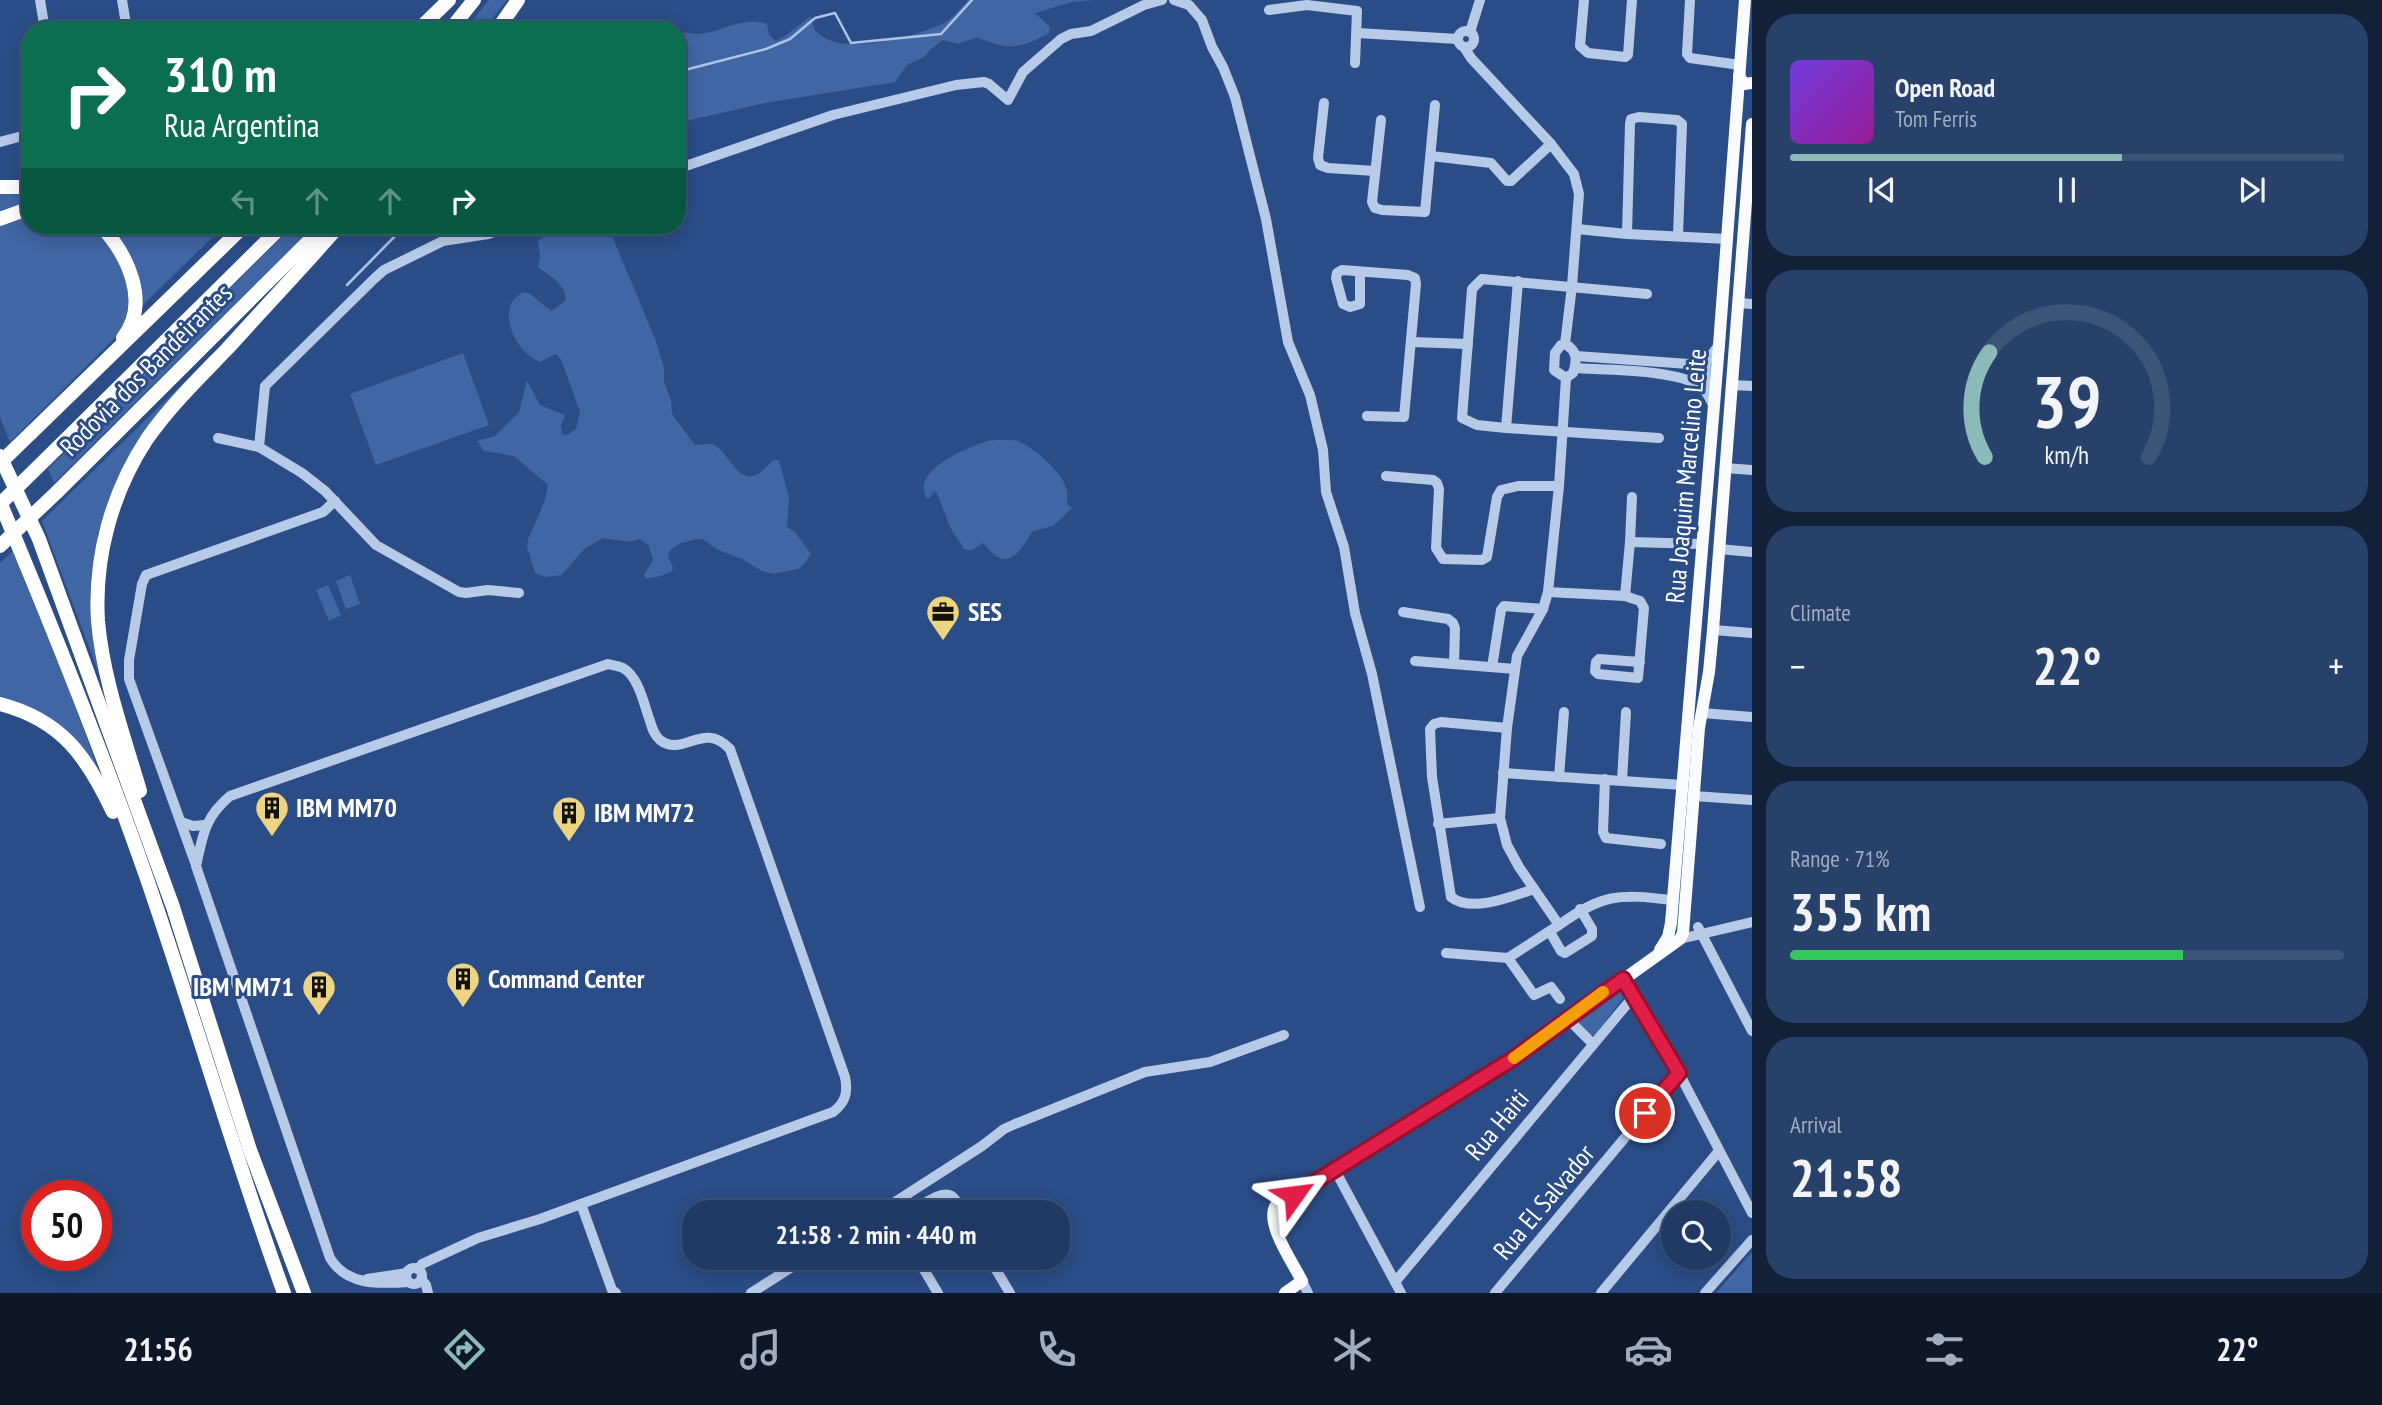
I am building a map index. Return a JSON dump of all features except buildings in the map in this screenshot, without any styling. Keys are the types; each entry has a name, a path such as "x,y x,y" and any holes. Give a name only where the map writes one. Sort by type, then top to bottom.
{"highway":[{"path":"428,21 451,0"},
{"path":"435,21 451,0"},
{"path":"457,21 474,0"},
{"path":"503,21 518,0"},
{"path":"0,187 21,187"},
{"path":"0,219 21,211"},
{"path":"100,366 126,335 134,309 132,278 126,259 108,235"},
{"path":"0,463 235,235"},
{"name":"Rodovia dos Bandeirantes","path":"0,503 273,235"},
{"name":"Rodovia dos Bandeirantes","path":"0,546 315,235"},
{"path":"306,1293 293,1268 250,1150 173,907 112,693 102,646 98,593 104,542 118,494 148,438 180,399 331,235"},
{"path":"0,456 39,539 173,907"},
{"path":"0,503 64,654 146,876 235,1154 284,1293"},
{"path":"0,704 16,708 46,723 84,758 95,774 146,876"},
{"path":"273,1263 276,1284 274,1293"}],"main road":[{"name":"Rua Joaquim Marcelino Leite","path":"1658,953 1668,937 1683,785 1727,240 1743,100 1740,71 1745,0"},
{"path":"1740,71 1744,84 1752,83"},
{"name":"Rua Joaquim Marcelino Leite","path":"1680,939 1684,926 1702,713 1713,630 1732,367 1748,221 1752,124"},
{"path":"1723,292 1728,292 1733,299 1729,348 1732,367"},
{"path":"1713,405 1719,421 1716,463 1720,469 1725,468"},
{"path":"1701,571 1709,576 1718,572"},
{"path":"1698,605 1708,604 1714,607"},
{"path":"1285,1293 1305,1287 1273,1224 1273,1210 1276,1205 1511,1060 1680,939"}],"street":[{"path":"40,0 44,21"},
{"path":"122,0 126,21"},
{"path":"686,166 833,115 956,85 989,83 1008,100 1023,72 1061,39 1071,34 1091,31 1144,5 1162,0"},
{"path":"1174,0 1189,5 1202,20 1235,97 1266,219 1288,342 1310,395 1323,450 1326,492 1344,547 1355,613 1372,674 1419,907"},
{"path":"1480,0 1466,39 1471,58 1551,144 1574,174 1579,194 1565,344"},
{"path":"1584,0 1580,46 1588,53 1625,57 1628,55 1632,0"},
{"path":"1690,0 1687,54 1690,58 1740,71"},
{"path":"1269,10 1307,5 1354,9 1359,15 1355,63"},
{"path":"1357,33 1466,39"},
{"path":"1324,103 1318,158 1320,165 1375,171"},
{"path":"1381,120 1372,202 1375,208 1382,210 1425,212 1435,105"},
{"path":"1627,234 1630,124 1631,120 1639,117 1677,120 1682,124 1678,236"},
{"path":"0,142 21,136"},
{"path":"1431,156 1491,163 1507,181 1511,181 1551,144"},
{"path":"1577,229 1727,240"},
{"path":"259,447 265,386 375,278 384,270 443,240 480,235"},
{"path":"1360,272 1408,275 1415,278 1404,417 1367,416"},
{"path":"1647,294 1482,279 1472,289 1462,418 1477,425 1506,428 1659,438"},
{"path":"1506,428 1518,281"},
{"path":"1738,303 1752,304"},
{"path":"1412,342 1468,344"},
{"path":"1565,344 1572,347 1576,356 1573,373 1566,378 1554,370 1555,353 1565,344"},
{"path":"1705,389 1706,362 1719,345"},
{"path":"1576,356 1689,364 1706,362"},
{"path":"1575,368 1665,374 1698,384 1705,389 1713,405"},
{"path":"1559,925 1507,845 1500,818 1515,669 1522,642 1543,609 1548,593 1566,378"},
{"path":"1731,385 1752,386"},
{"path":"218,438 259,447 302,473 325,491 376,545 459,592 488,590 519,593"},
{"path":"1725,468 1752,470"},
{"path":"1386,476 1433,480 1437,483 1436,548 1443,559 1482,560 1487,557 1497,498 1501,489 1518,486 1559,486"},
{"path":"1625,596 1632,497"},
{"path":"335,501 323,512 146,575 142,584 129,660 129,679 181,822 330,1258 338,1271 348,1278 415,1280 426,1285 428,1293"},
{"path":"1630,542 1702,544"},
{"path":"1719,549 1752,552"},
{"path":"1548,593 1625,596 1640,601 1644,608 1640,662"},
{"path":"1492,667 1501,610 1504,606 1543,609"},
{"path":"1403,612 1448,619 1453,623 1454,664"},
{"path":"1713,630 1752,633"},
{"path":"1415,661 1515,669"},
{"path":"196,866 205,825 230,796 608,664 623,668 636,683 658,739 681,744 706,736 725,744 732,755 840,1064 847,1086 844,1103 833,1112 581,1204 478,1238 422,1264 415,1280"},
{"path":"1559,777 1564,712"},
{"path":"1622,780 1626,712"},
{"path":"1702,713 1752,717"},
{"path":"1507,728 1441,722 1430,729 1438,824 1451,897 1458,902 1465,905 1506,899 1534,889"},
{"path":"1503,773 1683,785"},
{"path":"1605,779 1603,832 1606,838 1661,844"},
{"path":"1694,796 1752,800"},
{"path":"1438,824 1500,818"},
{"path":"181,822 193,826 205,825"},
{"path":"1446,953 1508,958 1550,932 1580,909 1609,897 1672,900"},
{"path":"1550,932 1565,953 1592,936 1592,929 1580,909"},
{"path":"1685,911 1703,932 1752,1031"},
{"path":"1680,939 1752,922"},
{"path":"1508,958 1534,995 1551,987 1560,999"},
{"path":"1623,979 1679,1073 1752,1213"},
{"name":"Rua Haiti","path":"1395,1282 1633,996"},
{"path":"1567,1018 1592,1043"},
{"path":"898,1200 1015,1124 1145,1072 1210,1062 1284,1035"},
{"name":"Rua El Salvador","path":"1495,1293 1679,1073"},
{"path":"1601,1293 1719,1151"},
{"path":"1335,1170 1401,1293"},
{"path":"931,1200 947,1194 955,1200"},
{"path":"581,1204 597,1252 615,1293"},
{"path":"1705,1293 1752,1240"},
{"path":"751,1293 787,1270"},
{"path":"924,1270 938,1293"},
{"path":"996,1270 1010,1293"}],"shaded area":[{"path":"489,0 507,0 490,21 472,21"},
{"path":"968,0 1093,0 1072,2 1035,13 1050,27 1049,33 1021,45 997,45 977,37 958,44 943,40 924,57 907,65 895,82 765,103 686,121 686,33 700,34 741,23 758,22 767,24 769,35 776,41 811,16 815,30 827,39 841,43 876,43 912,35 940,25"},
{"path":"0,192 21,192 21,206 0,214"},
{"path":"21,218 21,235 102,235 118,254 131,299 124,325 116,337 10,442 0,417 0,226"},
{"path":"109,235 215,235 138,310"},
{"path":"284,235 305,235 54,483 48,469"},
{"path":"547,235 612,235 656,341 672,414 695,445 712,444 719,448 744,475 752,476 761,472 773,460 779,460 789,498 787,527 795,532 811,554 798,569 773,574 762,571 742,559 716,549 703,539 697,539 681,543 670,550 668,557 672,571 646,579 644,575 653,560 649,546 640,539 630,542 603,538 584,549 562,575 546,577 535,573 527,547 528,539 545,500 548,485 514,456 484,451 477,441 495,436 519,412 527,381 540,405 565,415 561,426 562,434 567,435 576,429 580,411 561,360 556,354 540,362 526,353 515,338 509,321 511,304 523,292 529,293 551,311 565,301 561,286 538,267 538,241"},
{"path":"463,353 489,425 376,465 350,394"},
{"path":"207,360 210,361 143,438 97,559 106,693 42,521"},
{"path":"1016,440 1037,453 1058,473 1067,489 1067,504 1072,508 1053,526 1033,531 1022,548 1011,558 999,557 983,543 971,551 964,549 950,527 937,493 934,491 930,498 927,498 924,488 926,478 944,461 968,448 988,441"},
{"path":"16,548 97,769 88,756 0,699 0,563"},
{"path":"350,575 360,604 346,609 336,581"},
{"path":"328,585 341,615 329,621 316,590"},
{"path":"1621,984 1627,993 1595,1035 1589,1035 1576,1023 1577,1016"},
{"path":"1752,1252 1752,1293 1716,1293"}],"waterway":[{"path":"686,70 766,49 790,39 815,18 835,13 851,43 941,34 972,0"},
{"path":"347,285 396,235"}],"slow traffic":[{"path":"1514,1058 1603,992"}],"place":[{"name":"SES","path":"943,642"},
{"name":"IBM MM70","path":"272,838"},
{"name":"IBM MM72","path":"569,843"},
{"name":"Command Center","path":"463,1009"},
{"name":"IBM MM71","path":"319,1017"}],"route":[{"path":"1294,1195 1511,1060 1623,979 1679,1073 1645,1113"}]}
